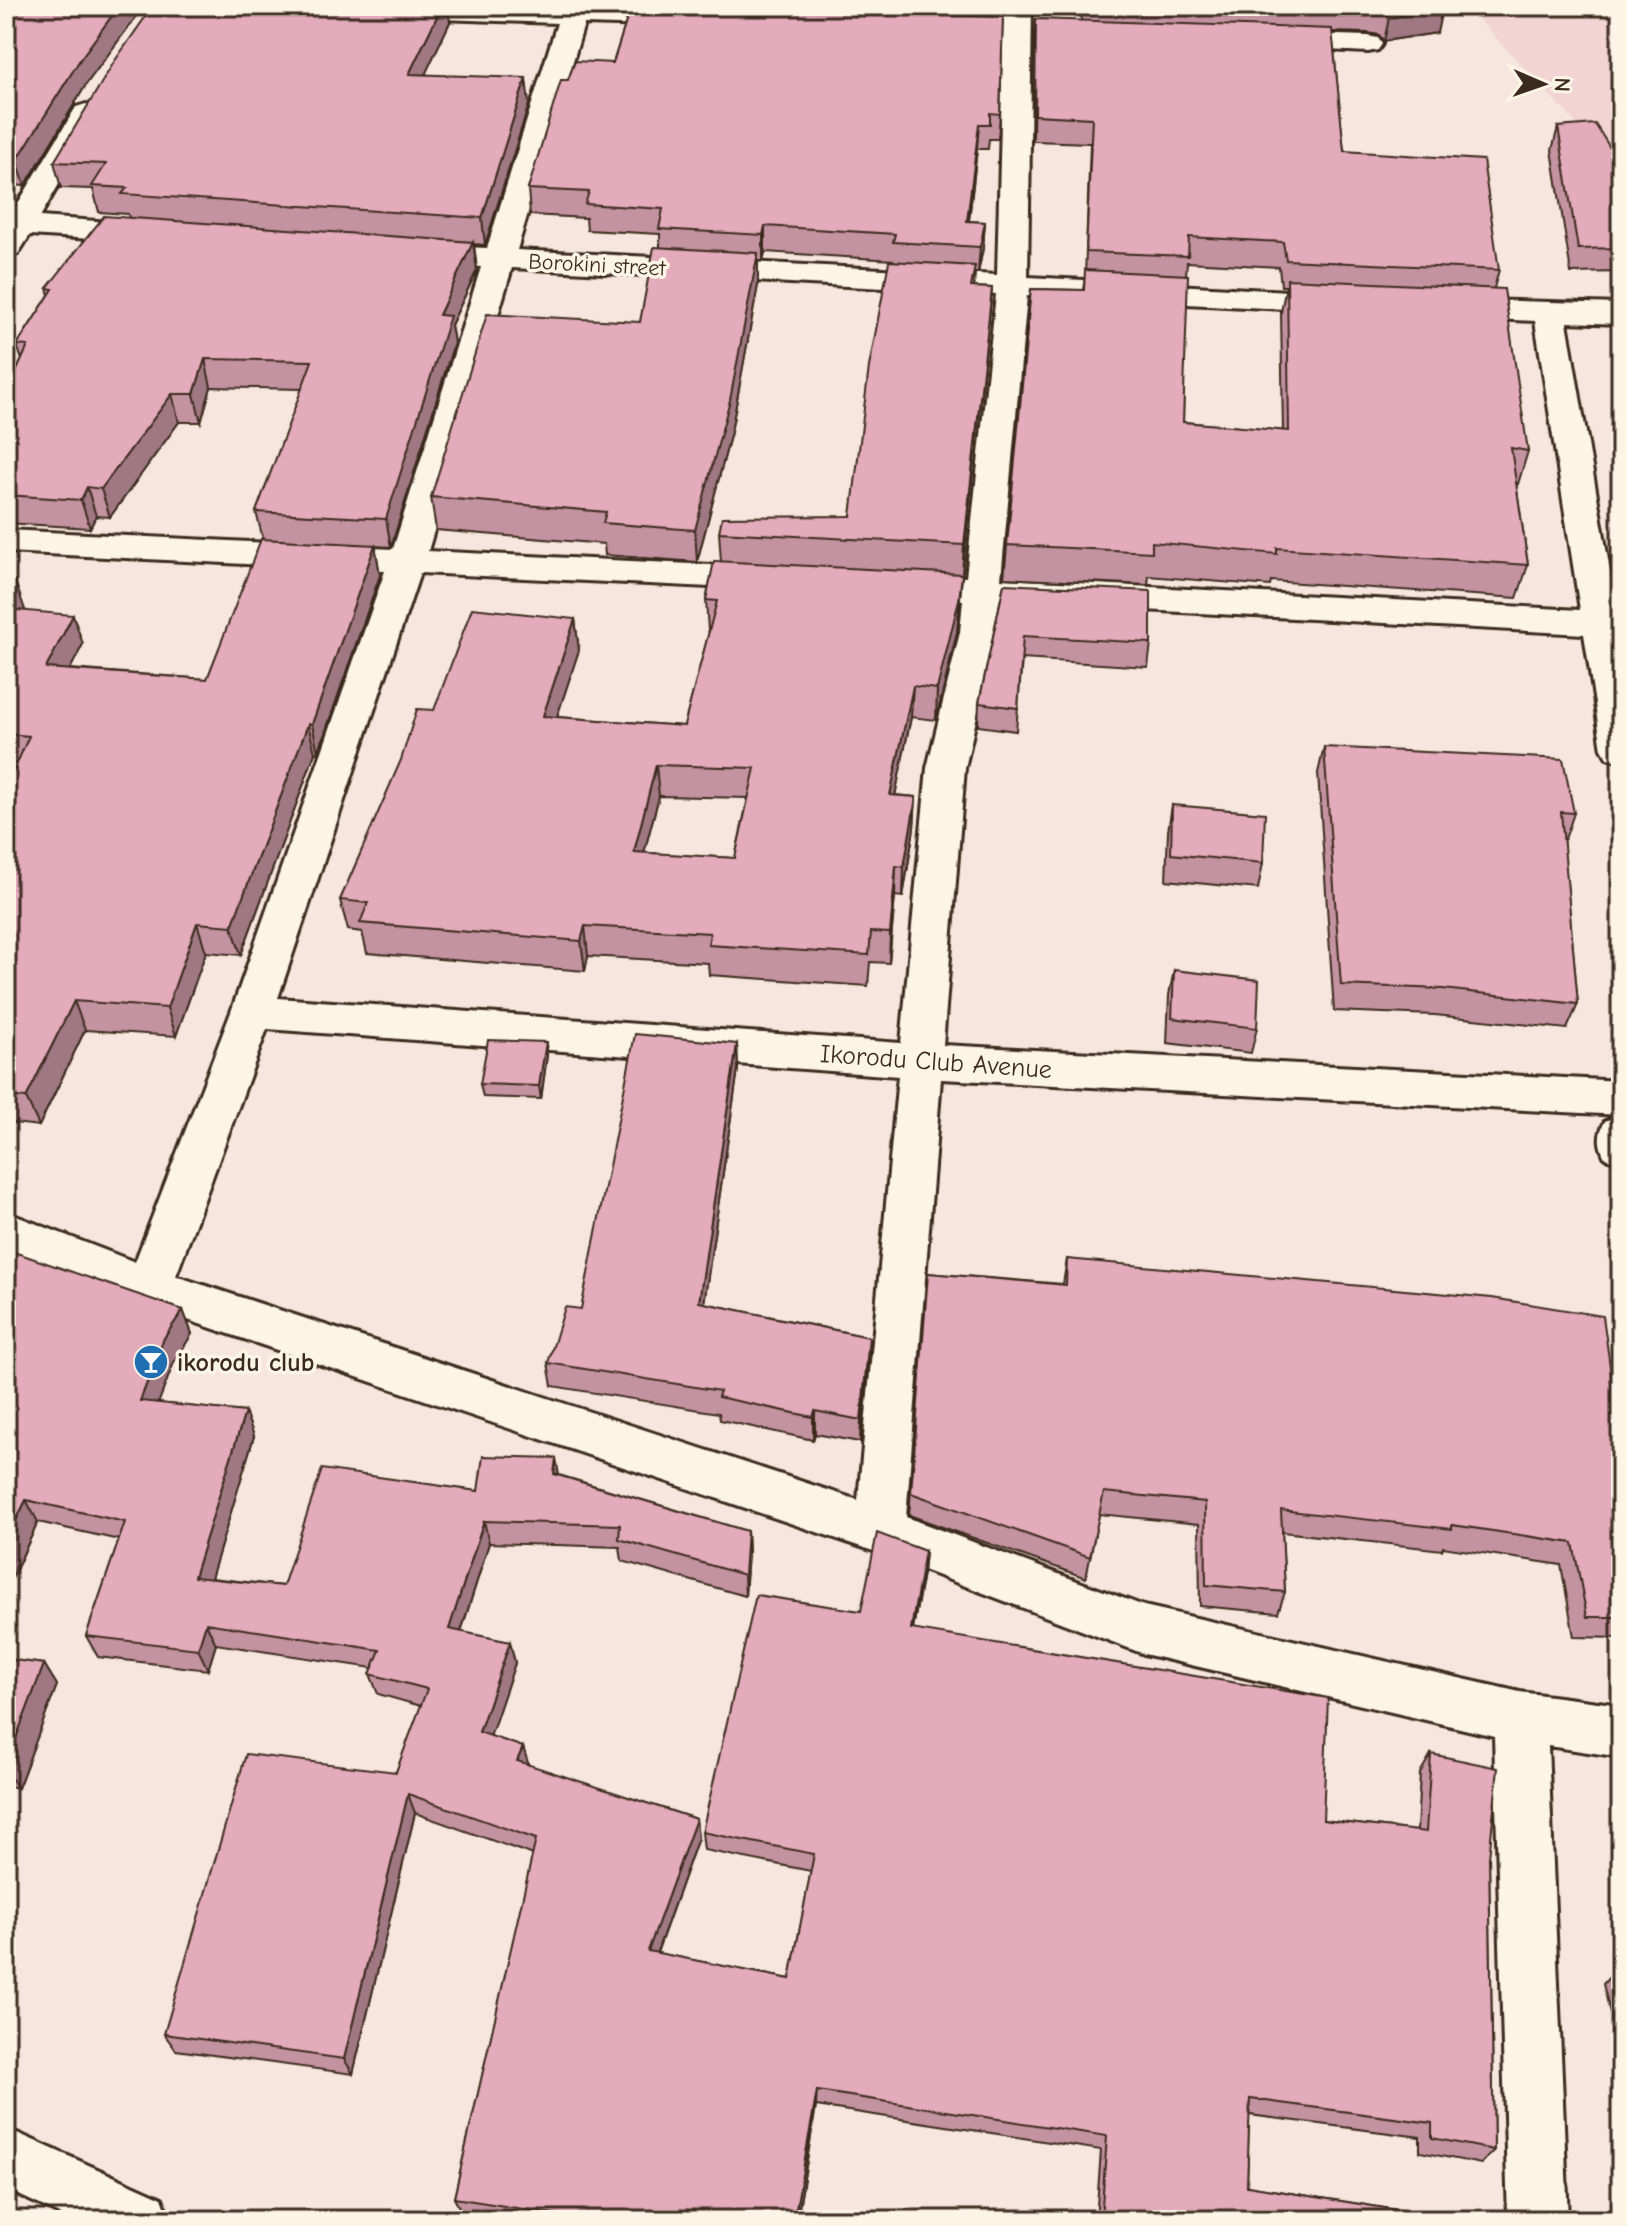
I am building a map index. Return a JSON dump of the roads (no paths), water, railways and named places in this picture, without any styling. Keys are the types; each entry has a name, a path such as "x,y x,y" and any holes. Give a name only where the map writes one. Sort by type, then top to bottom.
{"street":[{"path":"298,6 574,10 716,20"},
{"path":"149,1287 252,1012 407,560 574,10"},
{"path":"880,1530 946,768 975,649 1012,287 1018,19"},
{"path":"986,31 1018,19 1050,33"},
{"path":"1241,40 1368,44"},
{"path":"11,232 104,85"},
{"path":"11,232 181,236"},
{"name":"Borokini street","path":"388,251 1012,287 1376,304"},
{"path":"1423,307 1621,314"},
{"path":"1550,313 1610,623 1621,749"},
{"path":"6,541 182,553 407,560 805,581"},
{"path":"869,584 1610,623"},
{"name":"Ikorodu Club Avenue","path":"252,1012 922,1061 1621,1098"},
{"path":"1621,1133 1621,1145"},
{"path":"6,1231 149,1287 880,1530 1144,1630 1520,1717 1621,1731"},
{"path":"1520,1717 1538,2220"},
{"path":"6,2158 140,2220"}],"place":[{"name":"ikorodu club","path":"151,1362"}]}
